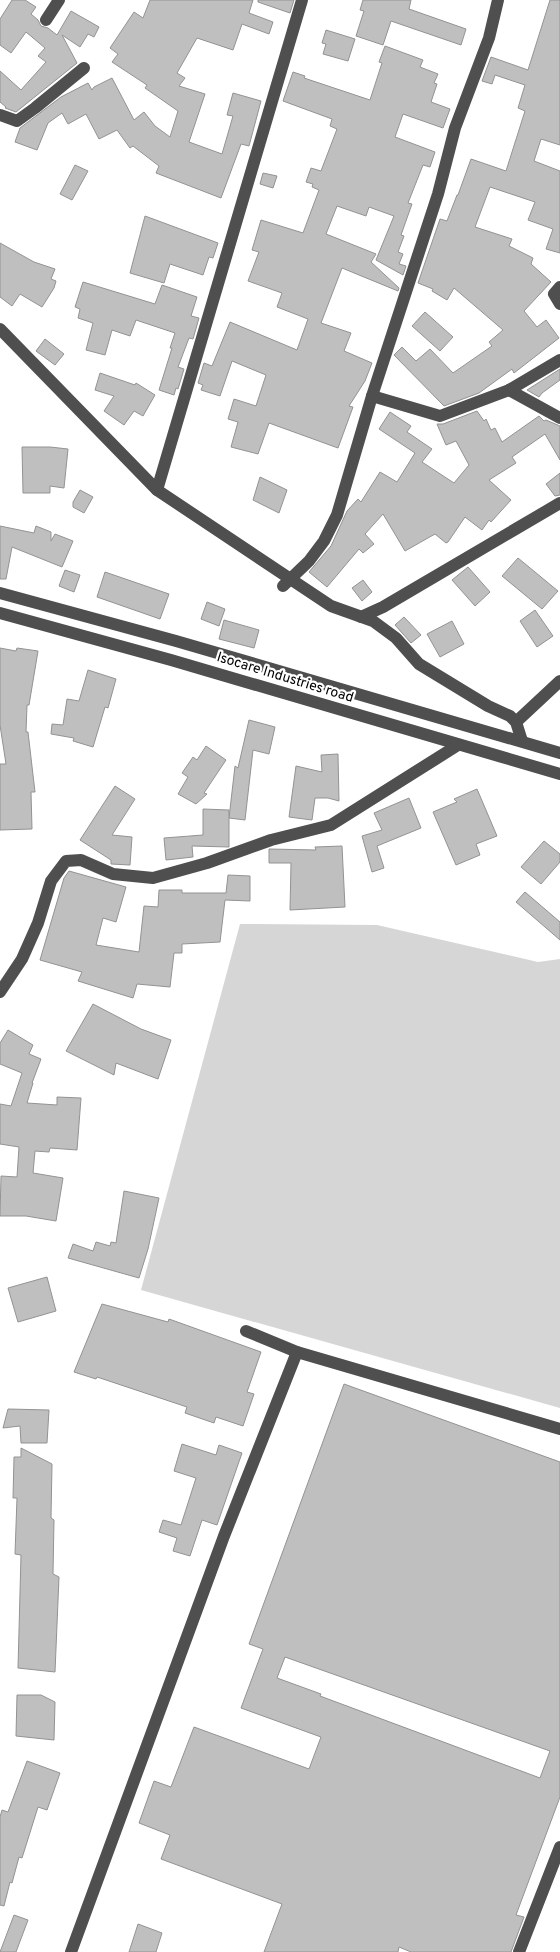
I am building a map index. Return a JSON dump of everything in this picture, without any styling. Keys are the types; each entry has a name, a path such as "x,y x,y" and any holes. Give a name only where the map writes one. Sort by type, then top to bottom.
{"street":[{"path":"46,20 59,0"},
{"path":"157,490 302,0"},
{"path":"287,583 309,561 324,541 337,515 372,396 438,194 454,128 489,38 498,0"},
{"path":"0,115 17,121 36,108 84,68"},
{"path":"560,287 554,294 560,304"},
{"path":"0,329 157,490 287,583 331,606 373,621 396,638 418,664 488,706 510,716 516,722 522,741"},
{"path":"372,396 440,416 509,390 560,360"},
{"path":"509,390 560,418"},
{"path":"361,617 560,504"},
{"name":"Isocare Industries road","path":"0,593 176,641 560,753"},
{"name":"Isocare Industries road","path":"0,613 171,660 560,774"},
{"path":"171,660 176,641"},
{"path":"516,722 560,681"},
{"path":"0,992 22,959 38,923 51,881 66,861 80,860 114,874 153,878 207,863 271,840 331,825 458,745"},
{"path":"246,1331 297,1352 560,1429"},
{"path":"71,1952 224,1536 297,1352"},
{"path":"519,1952 560,1847"}],"shaded area":[{"path":"240,924 377,925 538,962 560,959 560,1408 141,1290"}],"building":[{"path":"12,0 25,0 36,7 31,14 38,20 41,26 48,28 57,35 71,11 99,27 94,37 88,34 80,47 62,35 77,63 16,112 5,108 0,102 0,71 21,90 46,62 38,56 45,48 26,32 11,53 0,45 0,19"},
{"path":"150,0 253,0 249,13 273,22 269,34 242,24 233,50 197,38 177,73 185,78 179,86 205,94 189,142 222,154 233,116 227,115 233,93 261,101 249,146 241,144 221,198 156,173 159,166 133,146 130,148 117,130 99,139 86,114 68,124 62,113 48,123 37,150 15,142 20,128 61,97 88,83 92,90 94,87 112,78 134,120 144,112 155,126 170,137 178,111 145,88 147,85 112,62 118,54 110,48 134,12 143,18"},
{"path":"258,0 294,0 290,13 258,2"},
{"path":"363,0 411,0 409,9 466,29 461,45 391,21 383,45 356,36 364,11 360,10"},
{"path":"550,0 560,0 560,145 541,139 534,161 560,171 560,253 546,249 553,229 528,220 535,202 490,187 475,227 512,239 509,246 533,258 531,264 551,282 524,311 537,327 546,320 559,338 514,373 512,369 479,393 444,406 394,355 402,347 416,361 430,349 453,373 492,346 489,342 503,330 454,288 447,300 432,291 433,289 418,283 440,219 447,221 471,159 506,171 525,111 518,108 525,85 495,75 492,84 482,81 491,57 528,70"},
{"path":"326,30 355,39 348,61 323,54 326,44 322,43"},
{"path":"385,46 423,60 420,67 438,74 434,83 437,84 431,102 450,109 443,128 403,114 395,137 435,152 430,167 423,165 408,203 412,204 401,235 404,236 398,252 403,254 399,264 406,266 403,275 376,260 394,216 369,207 366,216 337,206 326,234 376,254 371,262 399,288 398,291 342,268 321,323 351,333 344,351 372,363 365,381 349,406 353,407 338,448 269,423 258,454 231,447 238,422 228,419 234,399 256,406 266,375 232,361 220,396 201,390 203,385 198,383 204,363 212,366 230,322 297,350 308,319 277,307 282,293 248,281 259,252 252,250 261,220 303,233 319,190 312,187 313,184 306,182 311,168 321,171 337,129 330,126 332,119 283,101 293,72 305,76 304,78 370,100 382,63 379,62"},
{"path":"75,165 88,171 72,200 60,194"},
{"path":"263,173 277,176 273,188 260,184"},
{"path":"145,216 218,243 213,258 209,257 203,275 170,264 164,283 130,273"},
{"path":"0,243 34,262 55,269 51,279 56,281 54,288 42,307 20,294 12,306 0,297"},
{"path":"83,282 155,304 162,285 197,297 191,316 199,318 193,339 189,338 178,367 184,369 178,389 176,388 174,395 159,390 175,333 136,320 130,336 112,330 105,355 86,350 93,323 78,318 80,309 75,307"},
{"path":"425,312 453,337 440,351 412,326"},
{"path":"45,339 64,354 55,365 36,351"},
{"path":"560,369 560,380 539,397 527,390"},
{"path":"100,373 135,385 136,383 155,395 143,416 134,411 124,425 104,411 114,396 95,390"},
{"path":"477,411 484,421 486,419 491,430 495,428 502,442 539,416 544,421 546,420 560,426 560,460 545,434 512,457 516,463 489,480 511,500 491,522 489,520 482,530 465,517 448,542 446,543 435,534 405,551 383,514 365,534 374,544 363,553 359,549 327,587 309,572 331,546 347,511 358,499 361,502 380,472 397,482 415,453 379,429 390,412 411,426 407,432 432,449 422,462 454,483 469,465 456,441 446,445 437,424 443,424"},
{"path":"22,447 68,449 64,488 50,486 50,493 23,493"},
{"path":"560,473 560,495 555,496 546,484"},
{"path":"260,477 287,490 279,513 253,500"},
{"path":"80,490 93,497 84,513 73,507 73,502"},
{"path":"0,526 34,533 36,526 51,532 51,541 55,534 73,541 62,567 12,547 6,579 0,579"},
{"path":"518,558 558,591 542,609 502,576"},
{"path":"468,567 490,592 475,606 452,580"},
{"path":"65,570 80,575 74,592 59,586"},
{"path":"105,572 169,594 160,619 97,597"},
{"path":"363,580 372,592 362,601 352,588"},
{"path":"207,602 225,609 219,626 201,619"},
{"path":"535,610 553,636 537,647 520,621"},
{"path":"404,617 421,635 411,643 395,625"},
{"path":"224,620 259,630 254,648 219,639"},
{"path":"452,621 464,644 440,657 427,634"},
{"path":"0,648 16,651 17,648 38,651 29,705 27,705 26,732 28,732 35,792 31,792 32,829 0,830 0,764 6,764 0,725"},
{"path":"88,670 116,679 108,708 105,707 93,747 73,741 74,738 51,734 52,724 63,725 67,699 79,701"},
{"path":"249,720 275,727 269,754 253,750 245,820 229,818 235,766 238,768"},
{"path":"206,746 226,760 204,793 207,794 196,804 178,794 188,777 182,773 193,757 197,760"},
{"path":"338,754 339,801 328,798 315,798 312,820 289,817 296,766 322,772 321,755"},
{"path":"115,786 135,799 112,835 132,837 130,865 111,864 111,860 80,840"},
{"path":"477,789 497,836 476,844 480,855 456,865 433,812 457,802 454,799"},
{"path":"409,798 421,828 377,846 384,868 372,872 362,836 382,830 374,813"},
{"path":"203,809 229,810 229,847 192,846 193,857 166,860 164,838 203,835"},
{"path":"544,841 560,854 560,862 541,884 521,867"},
{"path":"342,846 345,907 290,910 291,863 269,863 269,849 316,850 315,847"},
{"path":"69,871 126,887 116,922 103,918 96,945 139,952 144,906 158,907 159,890 182,890 182,893 226,893 228,875 250,876 250,901 225,900 220,942 182,944 182,953 174,953 170,987 137,984 133,998 78,981 82,972 40,960 64,878"},
{"path":"525,892 560,922 560,940 516,902"},
{"path":"93,1004 141,1029 171,1040 158,1079 116,1063 114,1075 66,1051"},
{"path":"8,1030 33,1045 29,1054 41,1059 27,1103 57,1105 57,1097 81,1098 77,1150 50,1148 49,1152 35,1151 33,1173 63,1178 56,1221 26,1216 0,1216 1,1176 17,1177 19,1147 0,1144 0,1104 11,1106 22,1073 0,1064 0,1043"},
{"path":"124,1191 159,1198 148,1249 139,1278 68,1258 73,1244 93,1251 96,1242 110,1246 111,1242 116,1243"},
{"path":"47,1277 56,1311 18,1322 8,1288"},
{"path":"102,1304 168,1322 169,1319 261,1352 247,1392 254,1394 243,1426 216,1417 214,1423 185,1413 187,1407 97,1377 96,1379 74,1372"},
{"path":"344,1384 560,1462 560,1797 516,1915 524,1917 511,1952 411,1952 399,1947 398,1952 264,1952 282,1904 161,1859 170,1835 139,1823 154,1781 171,1787 194,1727 309,1769 321,1737 241,1708 263,1649 249,1644","holes":["285,1657 550,1751 540,1778 320,1696 321,1694 277,1678"]},
{"path":"8,1409 49,1410 47,1443 21,1443 20,1426 3,1428"},
{"path":"182,1444 216,1455 219,1445 242,1453 217,1525 202,1520 190,1556 173,1551 177,1538 159,1532 163,1520 181,1525 196,1478 174,1471"},
{"path":"21,1448 52,1464 53,1574 59,1577 55,1672 18,1668 21,1555 15,1554 17,1498 13,1498 14,1457 21,1457"},
{"path":"17,1695 41,1695 55,1702 54,1740 16,1736"},
{"path":"27,1761 60,1773 47,1810 38,1807 22,1858 19,1857 12,1883 10,1882 4,1906 0,1905 0,1817 2,1810 8,1812"},
{"path":"14,1915 28,1920 16,1952 0,1952"},
{"path":"138,1924 162,1933 156,1952 129,1952"}]}
